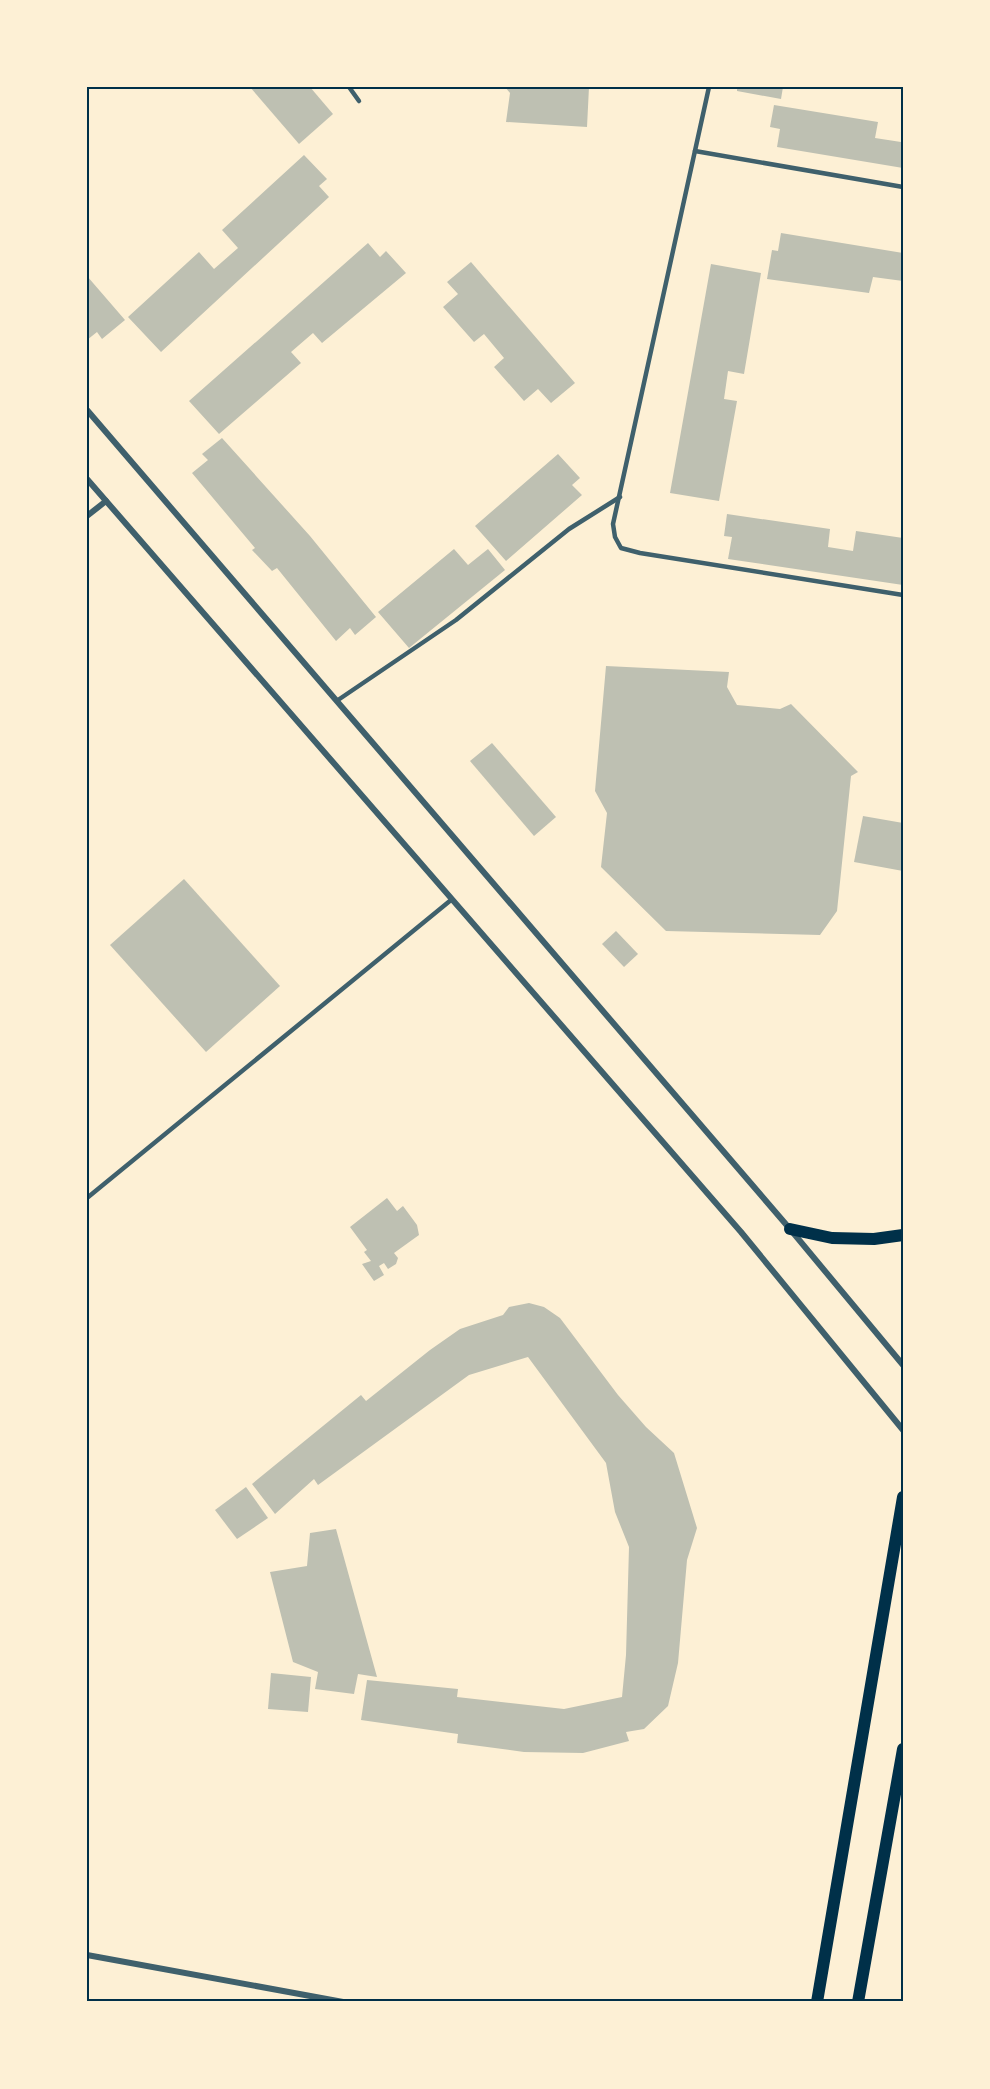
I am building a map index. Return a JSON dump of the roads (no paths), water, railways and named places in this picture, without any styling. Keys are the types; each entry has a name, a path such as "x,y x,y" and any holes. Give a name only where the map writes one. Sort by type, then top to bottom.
{"main road":[{"path":"790,1229 832,1238 874,1239 903,1235"},
{"path":"817,2002 903,1497"},
{"path":"858,2002 903,1749"}],"street":[{"path":"87,410 338,700 790,1229 903,1365"},
{"path":"87,479 741,1232 903,1430"},
{"path":"87,516 106,501"},
{"path":"87,1955 343,2002"}],"lane":[{"path":"349,87 359,101"},
{"path":"709,87 613,524 615,537 621,548 640,553 903,595"},
{"path":"695,151 903,187"},
{"path":"338,700 456,620 569,529 620,497"},
{"path":"87,1198 451,900"}]}
